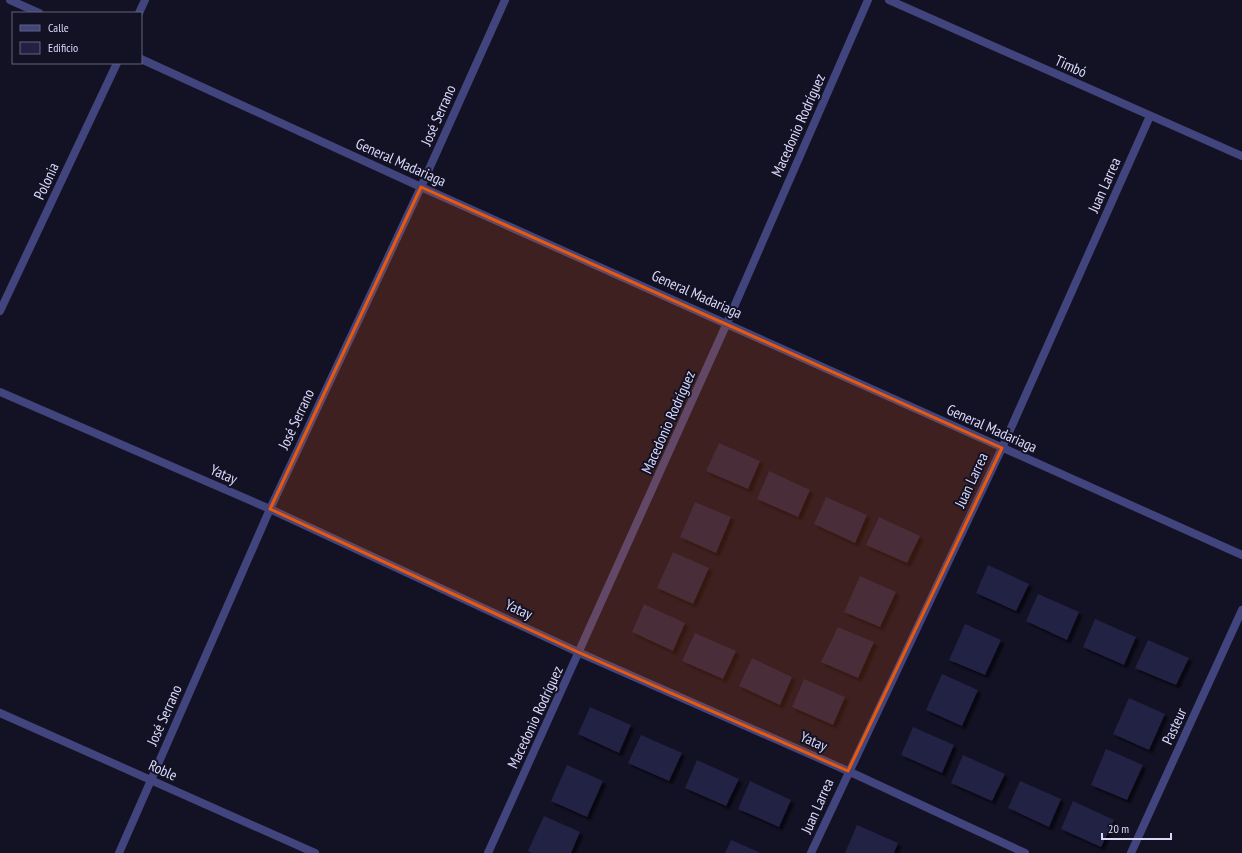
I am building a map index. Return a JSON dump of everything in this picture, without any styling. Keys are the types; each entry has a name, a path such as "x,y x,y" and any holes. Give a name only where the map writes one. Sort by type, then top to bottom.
{"street":[{"path":"10,0 37,12"},
{"path":"139,12 145,0"},
{"name":"José Serrano","path":"119,853 270,509 421,187 505,0"},
{"name":"Macedonio Rodríguez","path":"488,853 580,653 727,323 868,0"},
{"name":"Timbó","path":"889,0 1242,156"},
{"name":"General Madariaga","path":"142,59 421,187 1242,554"},
{"name":"Polonia","path":"0,311 117,64"},
{"name":"Juan Larrea","path":"811,853 848,771 1002,448 1150,116"},
{"name":"Yatay","path":"0,392 270,509 580,653 848,771 1025,853"},
{"name":"Pasteur","path":"1131,853 1242,610"},
{"name":"Roble","path":"0,713 315,853"}],"highlighted area":[{"path":"421,187 1002,448 848,771 580,653 270,509"}],"building":[{"path":"719,443 760,461 748,489 706,471"},
{"path":"769,471 810,490 798,517 757,499"},
{"path":"826,497 867,515 855,543 814,524"},
{"path":"695,502 731,517 716,553 680,537"},
{"path":"879,517 920,536 907,563 866,545"},
{"path":"673,552 709,568 693,604 657,588"},
{"path":"988,565 1029,584 1016,611 976,593"},
{"path":"860,576 896,592 880,627 844,612"},
{"path":"1038,594 1079,612 1067,640 1026,621"},
{"path":"644,604 685,623 673,651 632,632"},
{"path":"1095,619 1136,637 1124,665 1083,647"},
{"path":"965,624 1001,640 985,675 949,660"},
{"path":"838,627 874,642 858,678 821,662"},
{"path":"695,633 736,651 723,679 682,661"},
{"path":"1148,640 1189,658 1176,685 1135,668"},
{"path":"752,658 792,677 780,705 739,686"},
{"path":"942,674 978,690 962,726 926,710"},
{"path":"804,679 845,697 833,725 792,707"},
{"path":"1129,698 1165,714 1149,750 1113,734"},
{"path":"590,707 631,725 619,753 578,734"},
{"path":"913,727 954,745 942,773 901,755"},
{"path":"641,735 682,753 669,781 628,763"},
{"path":"1106,749 1143,765 1127,800 1091,785"},
{"path":"963,755 1005,774 992,801 951,783"},
{"path":"697,760 739,779 726,806 685,788"},
{"path":"567,765 603,781 587,817 551,801"},
{"path":"750,781 791,800 779,827 738,809"},
{"path":"1020,781 1061,799 1049,827 1008,808"},
{"path":"1073,801 1114,820 1101,847 1061,829"},
{"path":"544,816 580,832 571,853 532,853 528,851"},
{"path":"857,825 898,843 894,853 845,853"},
{"path":"731,840 761,853 725,853"}]}
